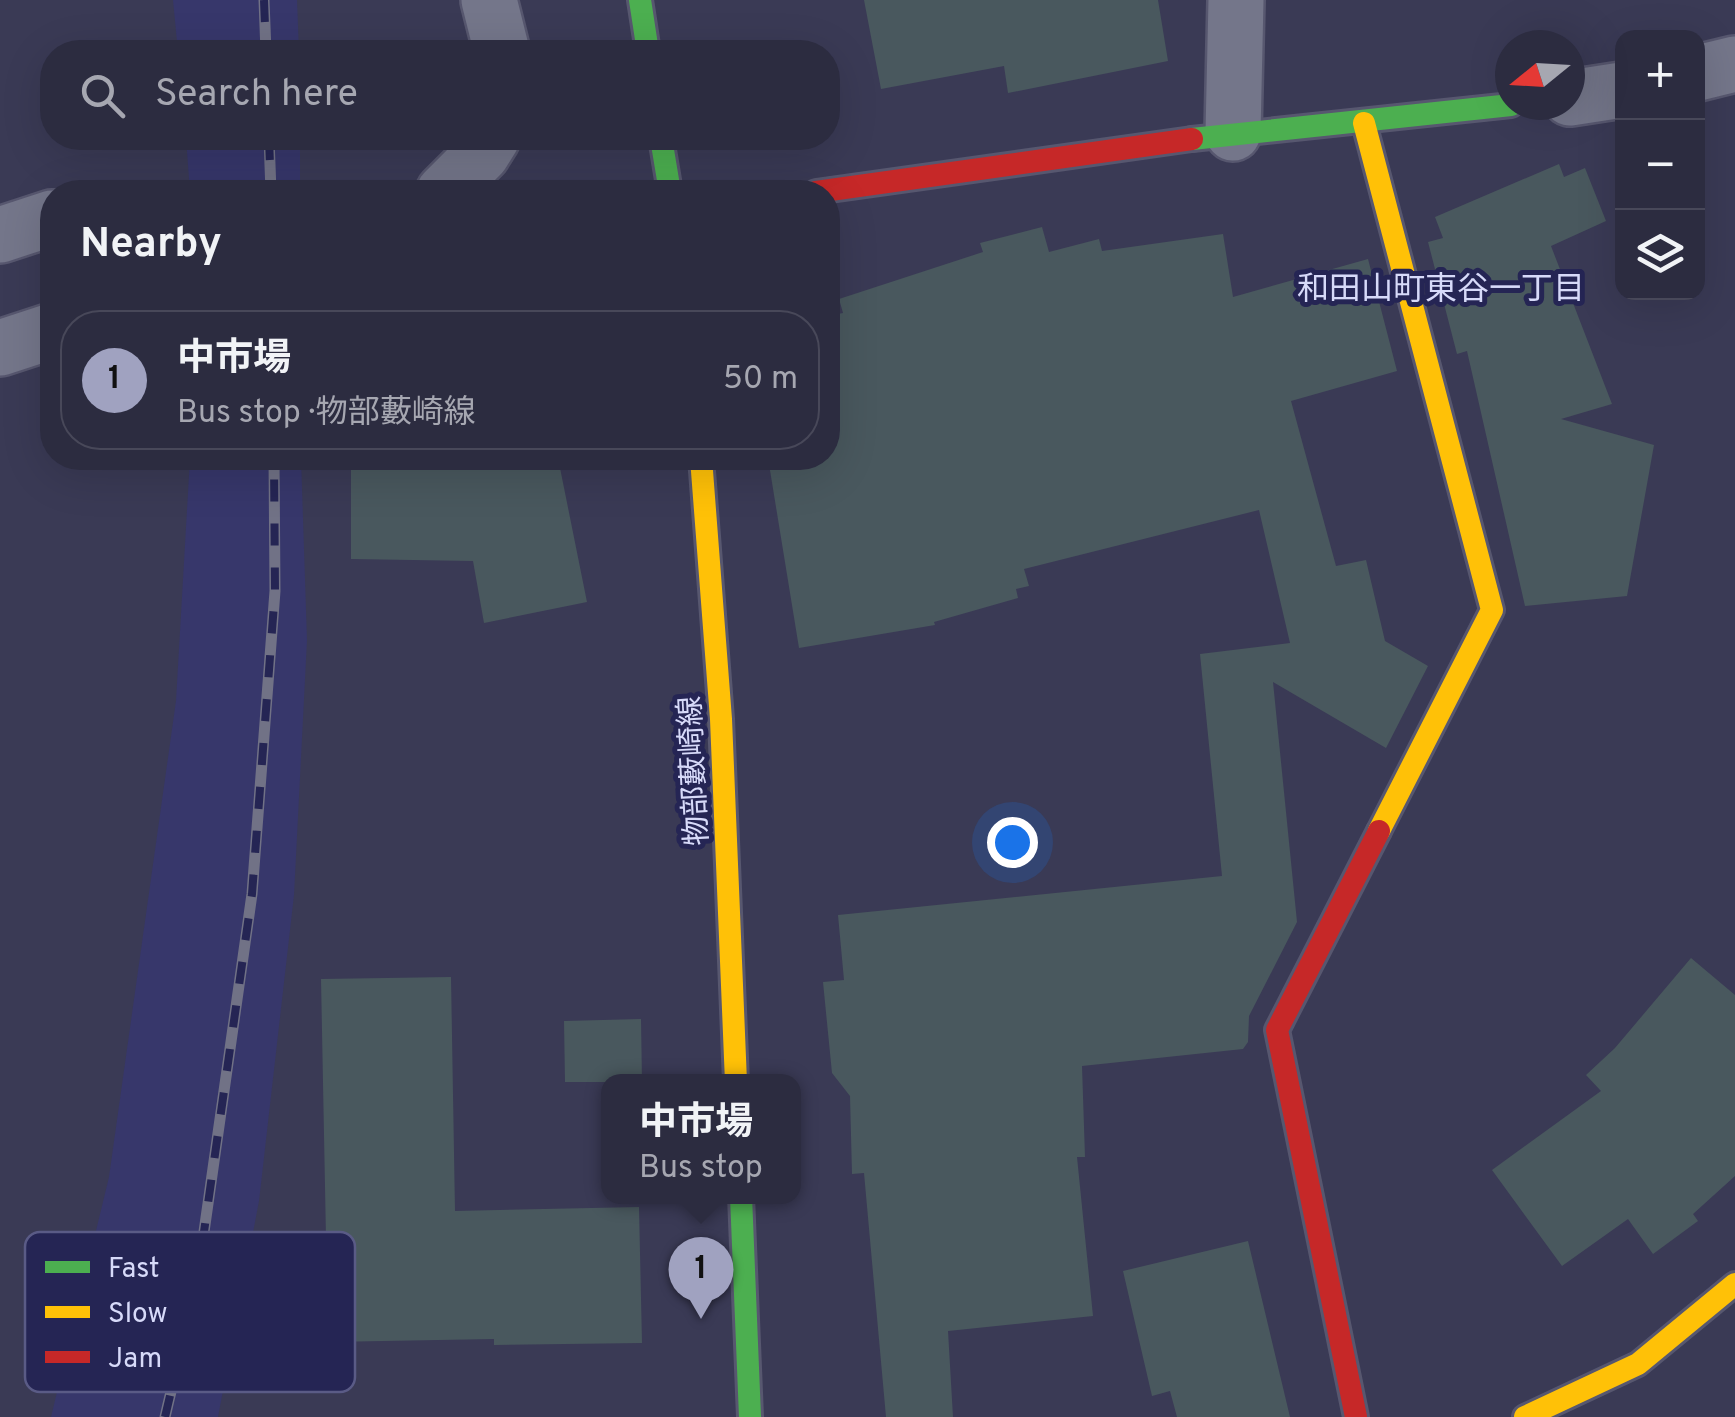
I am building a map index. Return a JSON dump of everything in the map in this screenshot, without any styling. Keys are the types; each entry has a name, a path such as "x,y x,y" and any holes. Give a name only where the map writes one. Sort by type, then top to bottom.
{"street":[{"path":"489,0 499,40"},
{"path":"640,0 646,40"},
{"path":"1234,133 1236,0"},
{"path":"1705,71 1735,64"},
{"path":"1585,96 1615,91"},
{"path":"840,189 1234,133 1495,107"},
{"path":"1356,1417 1278,1030 1492,610 1364,123"},
{"path":"456,180 483,150"},
{"path":"663,150 668,180"},
{"path":"0,235 40,222"},
{"path":"0,348 40,335"},
{"name":"物部藪崎線","path":"702,470 721,719 736,1074"},
{"path":"741,1204 750,1417"},
{"path":"1524,1417 1638,1364 1735,1284"}],"shaded area":[{"path":"173,0 297,0 299,40 177,40"},
{"path":"187,150 300,150 300,180 189,180"},
{"path":"189,470 301,470 307,640 294,895 253,1232 96,1232 109,1177 176,701"},
{"path":"57,1392 223,1392 218,1417 51,1417"}],"building":[{"path":"864,0 1158,0 1168,61 1008,93 1004,66 881,89"},
{"path":"1559,164 1564,177 1585,168 1606,221 1551,246 1612,404 1561,419 1654,445 1627,596 1525,606 1467,351 1457,354 1428,242 1443,238 1435,217"},
{"path":"1042,227 1049,252 1099,239 1102,251 1223,234 1233,297 1368,259 1397,371 1291,401 1336,566 1366,560 1385,641 1428,666 1386,748 1273,682 1297,922 1249,1016 1248,1042 1243,1049 1082,1066 1085,1157 1077,1157 1093,1316 948,1331 953,1417 886,1417 864,1173 852,1174 850,1096 832,1073 823,982 844,980 838,915 1222,876 1200,654 1290,643 1259,510 1024,569 1029,586 1016,589 1018,598 934,622 935,625 799,648 770,470 840,470 840,299 983,252 980,243"},
{"path":"351,470 560,470 587,602 484,623 473,561 351,559"},
{"path":"1691,958 1735,995 1735,1176 1693,1214 1698,1221 1653,1254 1628,1219 1562,1266 1492,1170 1601,1091 1586,1075 1615,1048"},
{"path":"451,977 455,1211 639,1207 642,1343 494,1345 494,1339 355,1342 355,1232 326,1232 321,979"},
{"path":"641,1019 642,1074 601,1074 601,1082 565,1082 564,1021"},
{"path":"1248,1241 1290,1417 1177,1417 1170,1391 1152,1396 1123,1271"}],"railway":[{"path":"264,0 266,40"},
{"path":"269,150 271,180"},
{"path":"204,1232 252,894 275,591 274,470"},
{"path":"165,1417 171,1392"}],"traffic: fast":[{"path":"640,0 646,40"},
{"path":"1192,139 1495,107"},
{"path":"663,150 668,180"},
{"path":"741,1204 750,1417"}],"traffic: slow":[{"path":"1364,123 1492,610 1379,831"},
{"path":"702,470 721,719 736,1074"},
{"path":"1525,1417 1638,1364 1735,1284"}],"traffic: jam":[{"path":"840,189 1192,139"},
{"path":"1356,1417 1277,1030 1379,831"}],"place":[{"name":"中市場","path":"701,1319"}],"district":[{"name":"和田山町東谷一丁目","path":"1441,288"}]}
